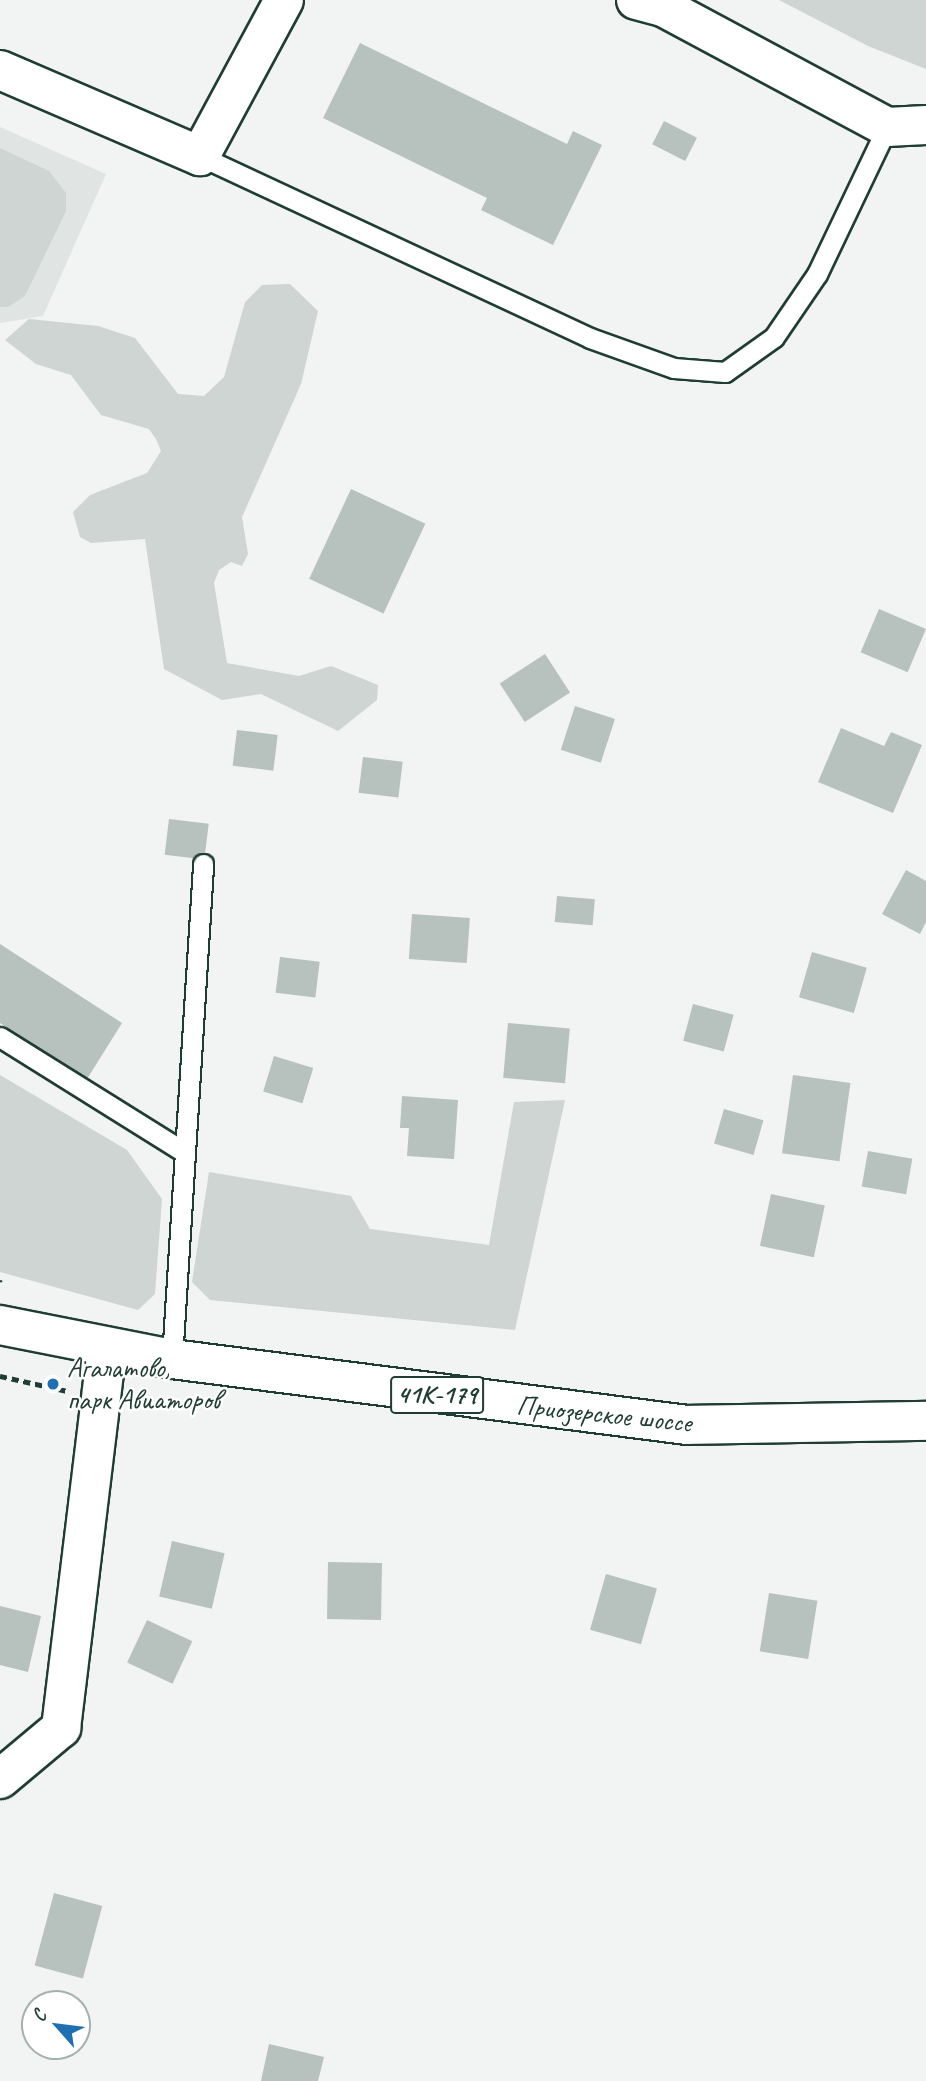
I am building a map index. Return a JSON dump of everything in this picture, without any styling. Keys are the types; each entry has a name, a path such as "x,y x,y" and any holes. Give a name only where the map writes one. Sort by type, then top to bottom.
{"street":[{"path":"0,70 200,156 285,0"},
{"path":"636,0 664,8 887,127 926,125"},
{"name":"Приозерское шоссе","path":"0,1325 107,1349 172,1359 687,1425 877,1426 925,1421"},
{"path":"0,1779 61,1728 96,1397 107,1349"}],"lane":[{"path":"200,156 590,338 674,368 725,372 774,337 817,274 887,127"},
{"path":"172,1359 181,1150 203,864"},
{"path":"0,1037 181,1150"}],"path":[{"path":"0,1376 96,1397"}],"shaded area":[{"path":"779,0 926,0 926,69 868,46"},
{"path":"0,127 106,174 43,316 0,323"},
{"path":"0,148 49,171 66,193 66,211 25,296 8,307 0,307"},
{"path":"290,284 318,311 301,384 242,517 248,554 242,566 231,562 219,570 214,583 227,663 299,676 331,666 378,685 377,700 338,731 261,694 222,700 164,669 145,539 91,543 80,537 73,512 90,495 147,473 161,451 156,439 149,429 101,415 71,375 36,364 5,340 29,319 98,326 135,338 178,394 204,396 224,377 245,302 262,285"},
{"path":"0,1075 127,1150 162,1199 155,1294 138,1310 0,1272"},
{"path":"565,1100 515,1330 210,1300 192,1282 209,1172 351,1196 370,1229 489,1245 514,1102"}],"building":[{"path":"360,43 567,144 573,131 602,145 553,245 481,210 487,198 323,118"},
{"path":"664,121 697,138 685,161 652,144"},
{"path":"351,489 425,524 383,613 309,579"},
{"path":"879,609 926,629 908,672 861,652"},
{"path":"545,654 570,693 525,722 500,683"},
{"path":"575,706 615,719 601,763 561,750"},
{"path":"841,728 884,746 891,732 922,745 893,813 818,782"},
{"path":"237,730 278,735 273,771 233,766"},
{"path":"363,757 403,762 398,798 359,793"},
{"path":"169,819 209,824 204,860 165,855"},
{"path":"906,870 926,881 926,922 920,934 882,914"},
{"path":"557,896 595,899 593,925 555,922"},
{"path":"412,914 470,918 467,963 409,959"},
{"path":"0,944 122,1023 87,1079 0,1023"},
{"path":"812,952 867,968 854,1013 799,997"},
{"path":"280,957 320,962 315,998 276,993"},
{"path":"693,1004 734,1015 724,1052 683,1041"},
{"path":"508,1023 570,1028 565,1083 503,1078"},
{"path":"274,1056 313,1068 302,1103 263,1091"},
{"path":"793,1075 850,1083 839,1161 782,1153"},
{"path":"402,1096 458,1100 454,1159 407,1156 409,1128 400,1128"},
{"path":"724,1109 763,1120 753,1155 714,1144"},
{"path":"868,1151 912,1159 906,1194 862,1186"},
{"path":"771,1194 825,1205 814,1257 760,1246"},
{"path":"172,1541 225,1553 212,1609 159,1597"},
{"path":"328,1562 382,1563 381,1620 327,1619"},
{"path":"606,1574 657,1589 641,1644 590,1630"},
{"path":"769,1593 817,1601 808,1659 760,1651"},
{"path":"0,1606 41,1616 28,1672 0,1665"},
{"path":"147,1620 192,1641 172,1684 127,1663"},
{"path":"54,1893 102,1906 83,1978 35,1965"},
{"path":"269,2044 324,2057 318,2081 261,2081"}],"place":[{"name":"Агалатово, парк Авиаторов","path":"53,1384"}]}
